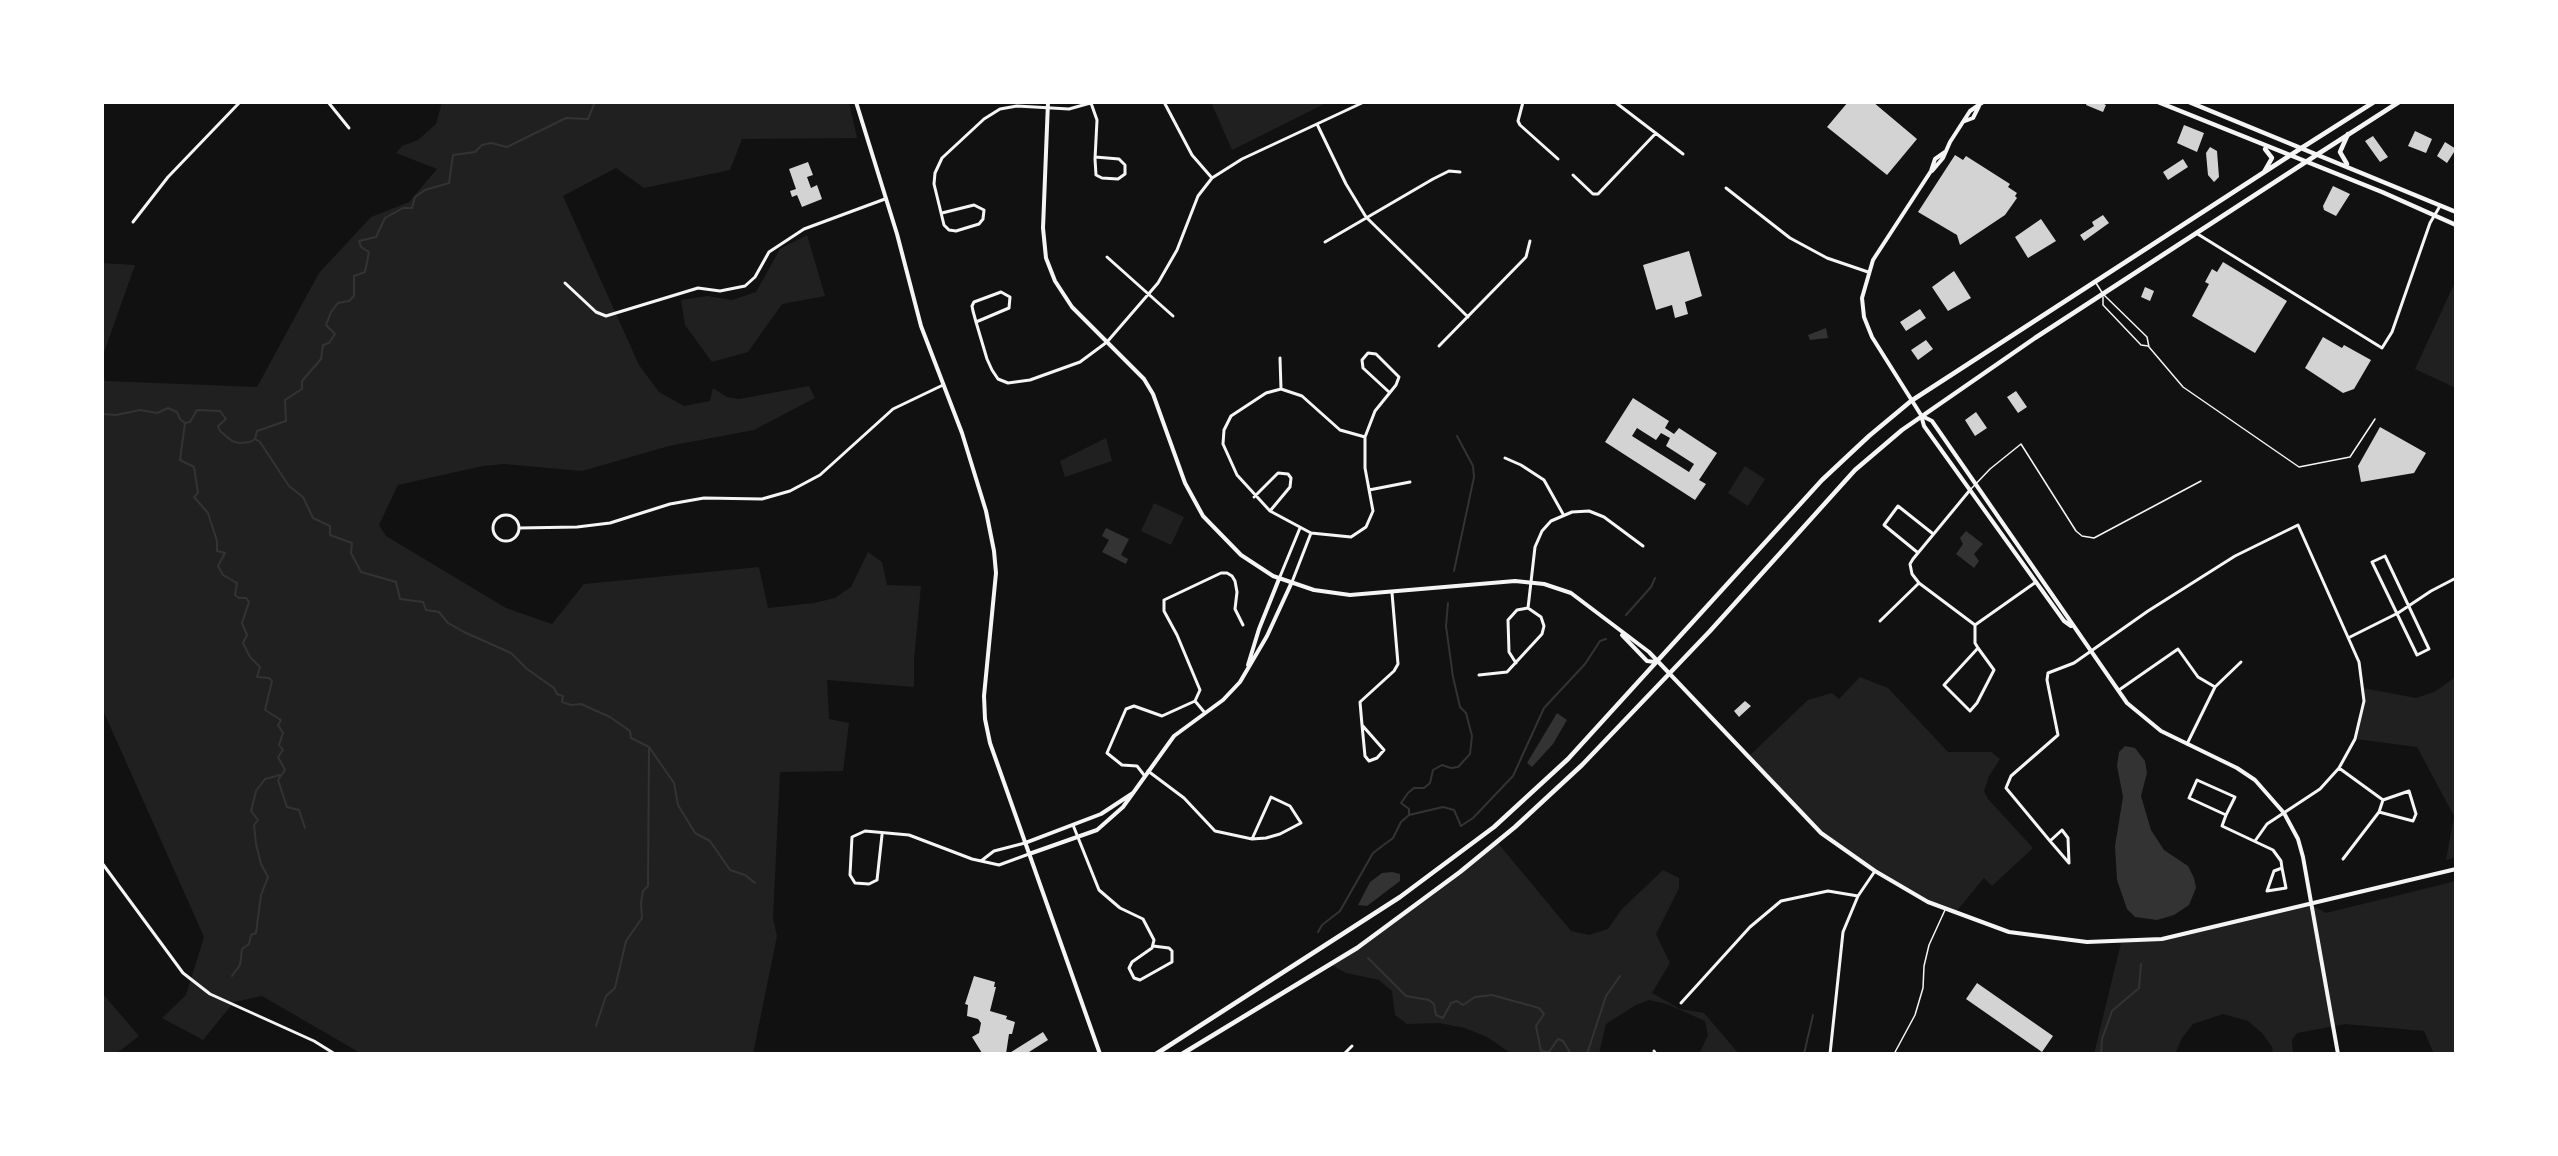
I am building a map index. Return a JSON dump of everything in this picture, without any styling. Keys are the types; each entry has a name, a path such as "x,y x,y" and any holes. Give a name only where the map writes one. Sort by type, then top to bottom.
{"main road":[{"path":"2158,102 2261,146 2435,214 2456,225"},
{"path":"2189,102 2303,147 2456,212"},
{"path":"1156,1054 1391,903 1453,859 1547,779 1619,705 1655,662 1822,480 1911,401 2094,280 2141,254 2206,209 2374,102"},
{"path":"1182,1054 1357,948 1460,872 1515,827 1582,765 1855,470 1921,416 2103,294 2399,102"},
{"path":"2348,134 2340,152 2349,166"},
{"path":"2260,176 2272,158 2261,146"}],"street":[{"path":"133,222 168,177 240,102"},
{"path":"328,102 349,128"},
{"path":"856,102 921,326 962,433 986,511 996,573 984,696 985,719 990,743 1100,1054"},
{"path":"1048,102 1043,228 1046,258 1064,298 1135,367 1153,394 1185,483 1203,516 1241,555 1279,579 1291,584 1350,595 1503,582 1530,582 1571,593 1616,628 1647,661 1655,662 1668,674 1821,833 1875,871 1946,909 2019,934 2055,939 2121,943 2182,935 2456,869"},
{"path":"1164,102 1192,155 1212,178"},
{"path":"976,322 1009,308 1010,297 1001,292 974,302 972,306 976,322 992,370 998,379 1008,383 1030,380 1080,362 1107,342 1168,268 1198,196 1212,178 1242,159 1364,102"},
{"path":"1523,102 1518,121 1520,125 1558,159"},
{"path":"1616,102 1683,154"},
{"path":"942,213 974,205 982,208 984,216 979,224 954,231 944,225 934,178 945,153 984,119 1000,109 1017,106 1076,109 1093,103 1097,120 1095,157 1095,171 1099,177 1118,179 1125,174 1125,165 1119,159 1095,157"},
{"path":"1981,104 1973,118 1964,122 1940,164 1931,171 1879,251 1868,272 1862,298 1864,317 1872,337 1921,416 1924,426 2064,621 2072,626"},
{"path":"1317,124 1366,217 1468,317"},
{"path":"1573,175 1593,194 1598,194 1656,133"},
{"path":"1325,242 1449,171 1460,172"},
{"path":"1725,188 1790,238 1827,258 1868,272"},
{"path":"565,283 596,312 606,316 698,288 720,291 745,286 755,277 769,252 804,229 885,200"},
{"path":"2196,233 2382,348 2391,332 2435,214 2441,204"},
{"path":"1439,346 1526,257 1530,241"},
{"path":"1107,257 1173,316"},
{"path":"1365,437 1340,430 1302,396 1281,389 1266,393 1238,409 1230,416 1224,430 1226,453 1237,475 1254,497 1270,511 1311,533 1347,538 1359,533 1372,516 1365,468 1365,437 1375,411 1398,381 1397,373 1376,354 1368,353 1362,360 1363,368 1389,392"},
{"path":"1280,358 1281,389"},
{"path":"519,528 577,527 610,523 670,504 693,500 762,499 790,491 820,475 893,409 943,385"},
{"path":"1921,416 1932,421 2068,616 2072,626 2117,692 2160,731 2237,768 2255,780 2284,813 2298,839 2338,1054"},
{"path":"1505,458 1544,480 1563,514"},
{"path":"1254,497 1278,473 1288,474 1291,478 1290,487 1270,511"},
{"path":"1370,490 1410,482"},
{"path":"1970,490 1917,552 1910,569 1919,583 1975,625"},
{"path":"1917,552 1884,525 1898,506 1932,533"},
{"path":"1528,608 1537,542 1546,526 1563,514 1581,511 1599,515 1643,546"},
{"path":"507,515 514,518 519,528 514,537 505,540 496,535 494,526 499,517 507,515"},
{"path":"2050,841 2062,830 2068,838 2069,863 2050,841 2006,788 2010,776 2058,735 2047,680 2049,673 2074,663 2235,556 2298,525 2350,637 2362,673 2364,701 2355,739 2339,768 2320,789 2267,824 2255,841"},
{"path":"1246,671 1259,629 1300,528"},
{"path":"882,835 877,880 869,884 855,883 850,875 852,837 865,831 882,835 909,835 981,861 999,865 1078,838 1104,824 1136,790 1144,775 1174,736 1231,693 1267,636 1311,533"},
{"path":"2385,556 2409,606 2429,649 2417,654 2372,562 2385,556"},
{"path":"1144,775 1137,766 1122,765 1107,753 1126,709 1134,706 1162,716 1195,701 1200,685 1164,611 1164,600 1221,573 1227,573 1235,581 1237,592 1235,609 1243,625"},
{"path":"1975,625 2042,578"},
{"path":"2350,637 2398,613 2456,578"},
{"path":"1880,621 1919,583"},
{"path":"1362,725 1384,750 1372,760 1365,756 1362,725 1360,702 1394,671 1398,664 1392,593"},
{"path":"1479,675 1507,672 1516,663 1544,630 1541,618 1528,608 1517,610 1508,620 1509,652 1516,663"},
{"path":"1975,625 1975,643 1994,669 1977,703 1970,711 1944,685 1978,648"},
{"path":"2117,692 2178,649 2198,677 2215,687"},
{"path":"2187,744 2215,687 2241,662"},
{"path":"1195,701 1205,713"},
{"path":"2339,768 2383,800"},
{"path":"1148,771 1184,798 1210,828 1221,833 1252,838 1274,837 1301,823 1290,806 1270,797 1252,838"},
{"path":"2226,815 2189,798 2197,780 2235,797 2222,826 2273,850 2281,861 2286,888 2267,891 2274,871 2282,868"},
{"path":"981,861 994,850 1025,843 1101,814 1136,790"},
{"path":"2379,812 2413,821 2416,814 2409,791 2383,800"},
{"path":"2343,860 2379,812 2383,800"},
{"path":"1073,825 1099,890 1120,908 1143,919 1154,940 1153,946 1129,968 1134,978 1140,980 1172,962 1172,951 1168,948 1153,946"},
{"path":"102,863 142,915 160,944 192,980 210,994 314,1041 335,1054"},
{"path":"1830,1054 1843,932 1858,896 1875,871"},
{"path":"1681,1003 1750,927 1780,901 1828,891 1858,896"},
{"path":"1344,1054 1352,1046"}],"lane":[{"path":"2094,280 2103,294 2146,337 2149,347 2182,387 2299,467 2350,457 2375,419"},
{"path":"2103,294 2103,305 2141,345 2149,347"},
{"path":"1970,490 2021,444 2076,531 2082,536 2094,538 2202,481"},
{"path":"1894,1054 1911,1026 1923,988 1924,966 1929,945 1946,909"}],"shaded area":[{"path":"442,102 849,102 857,138 742,139 730,170 644,188 616,168 563,196 639,365 659,392 684,406 710,401 713,388 727,397 739,399 809,386 815,398 754,430 669,446 582,471 504,464 483,466 398,485 379,525 386,536 506,608 552,624 584,584 759,567 768,608 814,603 835,598 851,587 868,552 882,562 887,585 921,586 914,660 914,687 827,680 829,719 849,723 843,771 780,772 773,918 777,936 753,1054 362,1054 262,996 234,1002 203,1040 162,1018 186,995 204,937 102,708 102,369 105,381 257,387 319,273 371,217 409,202 437,169 396,153 402,146 418,140 436,124"},
{"path":"1211,102 1328,102 1232,150"},
{"path":"807,235 825,296 782,304 748,352 712,362 685,325 681,300 707,296 732,300 756,292 780,249"},
{"path":"102,263 135,265 102,358"},
{"path":"2456,280 2456,388 2415,369"},
{"path":"1826,328 1828,338 1810,340 1808,335"},
{"path":"1106,438 1112,461 1065,477 1060,461"},
{"path":"1745,466 1765,479 1748,506 1728,493"},
{"path":"1154,503 1184,517 1171,545 1141,531"},
{"path":"1106,528 1129,539 1121,555 1128,559 1126,564 1102,552 1109,540 1102,536"},
{"path":"1966,531 1983,544 1974,554 1979,561 1974,568 1956,554 1963,544 1960,538"},
{"path":"1860,677 1888,688 1948,752 1991,752 2000,759 1989,776 1984,791 1988,799 2033,848 1992,886 1984,878 1955,913 1928,902 1875,871 1821,833 1748,757 1808,700 1832,693 1839,699"},
{"path":"2456,677 2456,857 2446,860 2454,816 2417,747 2355,739 2364,701 2363,688 2416,698 2434,692"},
{"path":"1557,713 1567,720 1553,744 1532,767 1527,763"},
{"path":"2125,746 2135,748 2145,761 2147,773 2141,796 2151,830 2164,850 2188,866 2196,888 2189,905 2174,915 2157,920 2135,917 2127,909 2117,880 2115,846 2123,797 2117,766 2119,752"},
{"path":"1497,842 1571,931 1589,935 1608,929 1621,910 1663,870 1679,878 1679,888 1656,934 1670,963 1652,993 1680,1009 1704,1013 1739,1054 1699,1054 1708,1035 1705,1021 1667,1004 1649,1000 1636,1005 1606,1024 1599,1054 1512,1054 1487,1037 1465,1028 1439,1023 1407,1024 1395,1015 1392,991 1379,980 1346,973 1330,964 1357,948"},
{"path":"1382,873 1400,874 1400,881 1367,906 1358,905 1370,882"},
{"path":"2456,881 2456,1054 2434,1054 2424,1031 2345,1024 2297,1033 2292,1040 2293,1054 2273,1054 2272,1047 2262,1033 2248,1021 2223,1014 2193,1024 2182,1038 2175,1054 2094,1054 2121,943 2162,939 2312,905 2326,913"},
{"path":"102,993 139,1036 116,1054 102,1054"}],"building":[{"path":"1848,102 1873,102 1917,139 1887,175 1827,127"},
{"path":"2087,102 2100,102 2106,105 2103,112 2086,105"},
{"path":"2184,125 2204,133 2197,152 2177,143"},
{"path":"2415,131 2432,139 2426,153 2408,146"},
{"path":"2373,136 2388,157 2380,162 2365,141"},
{"path":"2445,142 2456,149 2447,163 2437,156"},
{"path":"2210,147 2217,151 2219,177 2214,182 2208,175 2206,153"},
{"path":"1955,155 1963,160 1966,156 2010,184 2008,187 2017,193 2015,196 2017,198 2005,215 1960,245 1957,235 1918,212"},
{"path":"2183,159 2188,167 2168,180 2163,172"},
{"path":"808,162 813,175 807,177 811,188 817,185 822,199 802,207 797,195 792,197 790,191 796,189 789,169"},
{"path":"2333,186 2350,194 2336,216 2324,210 2323,206"},
{"path":"2103,215 2109,223 2084,241 2080,235 2094,226 2092,222"},
{"path":"2041,219 2056,241 2028,258 2015,237"},
{"path":"1689,251 1702,296 1685,302 1688,314 1675,318 1672,305 1656,310 1643,265"},
{"path":"2223,262 2287,301 2255,353 2192,316 2209,284 2205,282 2212,269 2217,272"},
{"path":"1954,271 1971,298 1948,311 1932,287"},
{"path":"2145,287 2154,291 2150,301 2141,297"},
{"path":"1920,309 1926,318 1906,331 1900,322"},
{"path":"2323,337 2342,348 2344,345 2371,360 2354,389 2343,393 2305,368"},
{"path":"1926,340 1933,349 1918,360 1911,350"},
{"path":"2016,391 2027,407 2018,413 2007,397"},
{"path":"1633,398 1669,421 1665,428 1674,434 1679,428 1717,453 1699,480 1706,484 1695,500 1605,442","holes":["1637,428 1656,440 1661,433 1670,438 1666,446 1694,464 1689,472 1632,436"]},
{"path":"1976,412 1987,428 1975,436 1965,420"},
{"path":"2380,427 2426,453 2414,473 2361,482 2358,466"},
{"path":"1745,701 1751,706 1739,717 1734,711"},
{"path":"974,976 995,982 994,987 996,987 990,1011 1007,1016 1006,1019 1015,1022 1012,1034 1009,1034 1006,1054 982,1053 972,1037 979,1033 981,1023 978,1019 967,1016 968,1005 965,1004"},
{"path":"1977,983 2053,1036 2042,1052 1966,999"},
{"path":"1043,1032 1048,1040 1029,1052 1030,1054 1008,1054"}],"waterway":[{"path":"102,414 116,415 140,410 157,413 168,408 177,412 185,423 190,422 197,410 220,411 226,419 218,426 220,431 232,441 239,443 250,442 255,439 257,431 286,421 285,400 302,389 302,381 321,359 323,345 329,343 335,334 326,325 331,312 338,303 349,301 354,296 354,276 365,272 369,252 361,247 359,241 376,237 385,218 403,208 412,208 415,197 425,190 449,183 453,155 475,152 482,145 491,143 507,147 566,118 588,119 595,102"},
{"path":"185,423 180,460 194,467 198,493 194,497 208,513 217,541 217,551 225,553 218,566 223,575 237,583 235,595 239,598 246,598 249,602 242,623 247,635 243,643 250,657 260,667 257,677 269,678 272,681 265,710 281,720 278,725 283,733 279,745 283,750 278,757 285,770 278,780 287,807 299,810 305,828"},
{"path":"1454,571 1474,477 1473,466 1457,436"},
{"path":"255,439 260,442 289,486 303,497 313,518 330,526 330,535 352,543 351,553 361,572 396,582 400,599 423,602 426,610 439,612 448,623 511,653 527,669 554,688 557,694 563,696 562,702 571,705 581,704 610,717 630,731 631,738 649,747 648,886 643,891 642,918 626,941 615,988 606,996 596,1026"},
{"path":"1626,615 1651,587 1655,578"},
{"path":"1318,932 1322,925 1340,911 1373,853 1393,838 1401,822 1409,815 1409,809 1401,803 1408,793 1414,788 1424,788 1430,783 1433,770 1442,765 1451,768 1458,767 1470,754 1472,736 1466,713 1460,707 1453,677 1446,626 1448,603"},
{"path":"1409,815 1443,807 1454,810 1461,826 1473,818 1513,776 1544,708 1585,664 1600,641 1606,639"},
{"path":"649,747 674,783 678,805 695,833 710,841 730,870 745,875 755,883"},
{"path":"232,976 240,965 242,949 249,944 251,935 256,933 261,895 268,877 261,864 256,844 254,825 258,820 251,811 256,791 265,779 280,775"},
{"path":"1368,958 1406,996 1429,1000 1434,1004 1436,1015 1443,1018 1451,1003 1457,1001 1463,1005 1475,997 1492,995 1539,1008 1544,1014 1536,1026 1541,1051 1549,1052 1558,1039 1563,1041 1571,1054"},
{"path":"2101,1054 2102,1039 2112,1011 2139,988 2141,964"},
{"path":"1587,1054 1606,996 1620,976"},
{"path":"1804,1054 1813,1015"}]}
